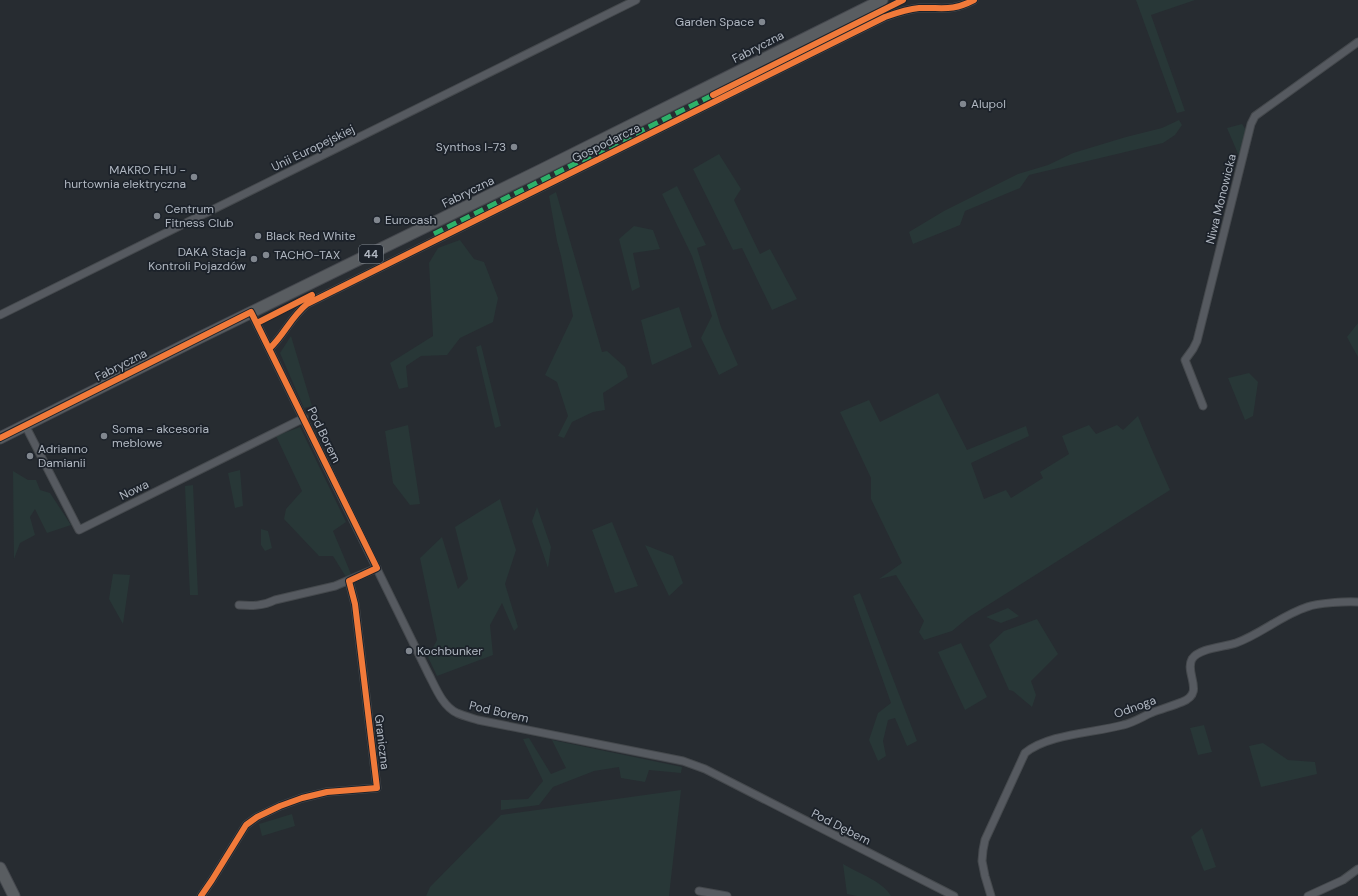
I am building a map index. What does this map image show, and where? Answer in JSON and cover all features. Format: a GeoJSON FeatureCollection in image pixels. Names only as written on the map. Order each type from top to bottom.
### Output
{"type":"FeatureCollection","features":[{"type":"Feature","properties":{"kind":"main road","name":"Fabryczna"},"geometry":{"type":"LineString","coordinates":[[0,438],[251,312],[541,170],[882,0]]}},
{"type":"Feature","properties":{"kind":"main road"},"geometry":{"type":"LineString","coordinates":[[0,868],[14,896]]}},
{"type":"Feature","properties":{"kind":"street","name":"Unii Europejskiej"},"geometry":{"type":"LineString","coordinates":[[0,316],[636,0]]}},
{"type":"Feature","properties":{"kind":"street","name":"Gospodarcza"},"geometry":{"type":"LineString","coordinates":[[270,348],[283,333],[293,317],[307,304],[885,18],[914,8],[944,9],[958,7],[974,0]]}},
{"type":"Feature","properties":{"kind":"street","name":"Niwa Monowicka"},"geometry":{"type":"LineString","coordinates":[[1203,406],[1185,360],[1193,349],[1196,341],[1251,124],[1255,116],[1358,42]]}},
{"type":"Feature","properties":{"kind":"street","name":"Pod Borem"},"geometry":{"type":"LineString","coordinates":[[251,312],[270,348],[428,673],[449,708],[478,720],[683,761],[705,769],[719,777]]}},
{"type":"Feature","properties":{"kind":"street","name":"Nowa"},"geometry":{"type":"LineString","coordinates":[[25,426],[79,530],[304,418]]}},
{"type":"Feature","properties":{"kind":"street"},"geometry":{"type":"LineString","coordinates":[[239,605],[267,605],[275,600],[335,586],[377,568]]}},
{"type":"Feature","properties":{"kind":"street","name":"Graniczna"},"geometry":{"type":"LineString","coordinates":[[201,896],[246,824],[257,817],[302,798],[327,792],[376,788],[355,604],[349,581]]}},
{"type":"Feature","properties":{"kind":"street","name":"Odnoga"},"geometry":{"type":"LineString","coordinates":[[991,896],[982,861],[985,840],[1025,753],[1032,747],[1048,740],[1125,725],[1152,712],[1184,702],[1191,697],[1193,690],[1190,665],[1191,660],[1196,655],[1236,643],[1308,606],[1358,602]]}},
{"type":"Feature","properties":{"kind":"street","name":"Pod Dębem"},"geometry":{"type":"LineString","coordinates":[[719,777],[954,896]]}},
{"type":"Feature","properties":{"kind":"street"},"geometry":{"type":"LineString","coordinates":[[1308,896],[1343,880],[1358,869]]}},
{"type":"Feature","properties":{"kind":"street"},"geometry":{"type":"LineString","coordinates":[[699,891],[727,896]]}},
{"type":"Feature","properties":{"kind":"shaded area"},"geometry":{"type":"Polygon","coordinates":[[[1136,0],[1195,0],[1151,15],[1185,111],[1177,113],[1136,0]]]}},
{"type":"Feature","properties":{"kind":"shaded area"},"geometry":{"type":"Polygon","coordinates":[[[1179,120],[1182,125],[1175,135],[1163,143],[1029,175],[1020,188],[965,211],[960,225],[913,244],[909,232],[944,211],[1018,174],[1048,165],[1073,153],[1162,128],[1179,120]]]}},
{"type":"Feature","properties":{"kind":"shaded area"},"geometry":{"type":"Polygon","coordinates":[[[1242,124],[1246,130],[1239,156],[1227,128],[1242,124]]]}},
{"type":"Feature","properties":{"kind":"shaded area"},"geometry":{"type":"Polygon","coordinates":[[[719,154],[741,189],[734,200],[760,254],[770,249],[797,299],[772,310],[742,248],[733,250],[693,169],[719,154]]]}},
{"type":"Feature","properties":{"kind":"shaded area"},"geometry":{"type":"Polygon","coordinates":[[[677,186],[706,245],[697,248],[721,327],[738,365],[719,375],[701,338],[712,316],[692,256],[662,194],[677,186]]]}},
{"type":"Feature","properties":{"kind":"shaded area"},"geometry":{"type":"Polygon","coordinates":[[[556,192],[602,352],[607,351],[625,367],[628,377],[603,393],[605,410],[593,412],[572,422],[564,438],[558,436],[568,416],[557,382],[545,375],[573,316],[549,196],[556,192]]]}},
{"type":"Feature","properties":{"kind":"shaded area"},"geometry":{"type":"Polygon","coordinates":[[[634,226],[653,230],[660,249],[633,253],[640,287],[632,291],[619,239],[634,226]]]}},
{"type":"Feature","properties":{"kind":"shaded area"},"geometry":{"type":"Polygon","coordinates":[[[460,240],[474,259],[484,262],[498,298],[493,322],[460,338],[447,355],[421,356],[406,366],[408,387],[399,389],[390,363],[433,336],[429,263],[438,248],[460,240]]]}},
{"type":"Feature","properties":{"kind":"shaded area"},"geometry":{"type":"Polygon","coordinates":[[[679,307],[692,347],[652,365],[641,320],[679,307]]]}},
{"type":"Feature","properties":{"kind":"shaded area"},"geometry":{"type":"Polygon","coordinates":[[[1358,323],[1358,357],[1347,337],[1358,323]]]}},
{"type":"Feature","properties":{"kind":"shaded area"},"geometry":{"type":"Polygon","coordinates":[[[291,336],[312,406],[304,408],[280,353],[291,336]]]}},
{"type":"Feature","properties":{"kind":"shaded area"},"geometry":{"type":"Polygon","coordinates":[[[481,345],[501,426],[495,428],[476,347],[481,345]]]}},
{"type":"Feature","properties":{"kind":"shaded area"},"geometry":{"type":"Polygon","coordinates":[[[1249,373],[1258,382],[1253,416],[1245,420],[1228,378],[1249,373]]]}},
{"type":"Feature","properties":{"kind":"shaded area"},"geometry":{"type":"Polygon","coordinates":[[[938,393],[967,450],[1026,426],[1029,436],[971,463],[984,499],[1006,490],[1011,498],[1043,478],[1040,472],[1069,454],[1062,436],[1089,425],[1096,434],[1117,425],[1123,430],[1138,416],[1170,490],[969,617],[952,631],[924,640],[919,632],[924,621],[896,575],[879,579],[902,563],[871,499],[871,478],[840,412],[869,400],[880,422],[938,393]]]}},
{"type":"Feature","properties":{"kind":"shaded area"},"geometry":{"type":"Polygon","coordinates":[[[408,425],[420,504],[410,505],[393,483],[385,431],[408,425]]]}},
{"type":"Feature","properties":{"kind":"shaded area"},"geometry":{"type":"Polygon","coordinates":[[[300,427],[346,522],[333,531],[351,574],[346,577],[333,556],[319,556],[284,519],[286,509],[302,491],[276,436],[300,427]]]}},
{"type":"Feature","properties":{"kind":"shaded area"},"geometry":{"type":"Polygon","coordinates":[[[240,470],[243,506],[235,508],[228,473],[240,470]]]}},
{"type":"Feature","properties":{"kind":"shaded area"},"geometry":{"type":"Polygon","coordinates":[[[13,471],[28,480],[36,480],[40,490],[50,493],[71,525],[47,533],[35,509],[30,517],[35,535],[20,543],[14,559],[13,471]]]}},
{"type":"Feature","properties":{"kind":"shaded area"},"geometry":{"type":"Polygon","coordinates":[[[193,485],[198,595],[190,595],[185,486],[193,485]]]}},
{"type":"Feature","properties":{"kind":"shaded area"},"geometry":{"type":"Polygon","coordinates":[[[500,499],[516,550],[505,584],[518,627],[514,631],[502,603],[490,625],[493,655],[437,676],[428,657],[437,640],[420,558],[442,537],[458,589],[468,579],[455,527],[500,499]]]}},
{"type":"Feature","properties":{"kind":"shaded area"},"geometry":{"type":"Polygon","coordinates":[[[537,507],[551,547],[548,568],[532,521],[537,507]]]}},
{"type":"Feature","properties":{"kind":"shaded area"},"geometry":{"type":"Polygon","coordinates":[[[612,522],[638,586],[615,593],[592,530],[612,522]]]}},
{"type":"Feature","properties":{"kind":"shaded area"},"geometry":{"type":"Polygon","coordinates":[[[261,529],[268,531],[272,548],[265,551],[261,545],[261,529]]]}},
{"type":"Feature","properties":{"kind":"shaded area"},"geometry":{"type":"Polygon","coordinates":[[[645,545],[673,556],[683,583],[669,596],[645,545]]]}},
{"type":"Feature","properties":{"kind":"shaded area"},"geometry":{"type":"Polygon","coordinates":[[[113,574],[130,575],[123,624],[109,599],[113,574]]]}},
{"type":"Feature","properties":{"kind":"shaded area"},"geometry":{"type":"Polygon","coordinates":[[[860,593],[917,741],[907,746],[895,718],[888,720],[883,741],[886,756],[878,761],[869,740],[878,713],[891,703],[853,596],[860,593]]]}},
{"type":"Feature","properties":{"kind":"shaded area"},"geometry":{"type":"Polygon","coordinates":[[[1008,608],[1019,616],[1001,623],[986,617],[1008,608]]]}},
{"type":"Feature","properties":{"kind":"shaded area"},"geometry":{"type":"Polygon","coordinates":[[[1037,619],[1058,654],[1031,681],[1036,695],[1032,707],[1013,691],[1009,690],[989,645],[1004,631],[1037,619]]]}},
{"type":"Feature","properties":{"kind":"shaded area"},"geometry":{"type":"Polygon","coordinates":[[[961,643],[987,697],[965,710],[938,652],[961,643]]]}},
{"type":"Feature","properties":{"kind":"shaded area"},"geometry":{"type":"Polygon","coordinates":[[[1204,725],[1212,752],[1198,755],[1190,728],[1204,725]]]}},
{"type":"Feature","properties":{"kind":"shaded area"},"geometry":{"type":"Polygon","coordinates":[[[529,738],[551,774],[566,768],[552,740],[682,767],[681,773],[649,770],[645,782],[621,778],[619,767],[594,771],[553,787],[539,805],[501,810],[501,800],[528,799],[543,781],[523,739],[529,738]]]}},
{"type":"Feature","properties":{"kind":"shaded area"},"geometry":{"type":"Polygon","coordinates":[[[1263,743],[1288,760],[1315,762],[1317,774],[1261,787],[1249,746],[1263,743]]]}},
{"type":"Feature","properties":{"kind":"shaded area"},"geometry":{"type":"Polygon","coordinates":[[[681,790],[669,896],[426,896],[430,887],[501,815],[681,790]]]}},
{"type":"Feature","properties":{"kind":"shaded area"},"geometry":{"type":"Polygon","coordinates":[[[292,814],[295,826],[262,836],[259,824],[292,814]]]}},
{"type":"Feature","properties":{"kind":"shaded area"},"geometry":{"type":"Polygon","coordinates":[[[1202,828],[1216,867],[1204,871],[1191,837],[1202,828]]]}},
{"type":"Feature","properties":{"kind":"shaded area"},"geometry":{"type":"Polygon","coordinates":[[[843,864],[882,886],[891,896],[857,896],[847,894],[843,864]]]}},
{"type":"Feature","properties":{"kind":"marked path"},"geometry":{"type":"LineString","coordinates":[[434,234],[715,94]]}},
{"type":"Feature","properties":{"kind":"cycle path"},"geometry":{"type":"LineString","coordinates":[[713,95],[903,0]]}},
{"type":"Feature","properties":{"kind":"cycle path"},"geometry":{"type":"LineString","coordinates":[[270,348],[301,309],[307,304],[885,17],[902,11],[915,9],[953,8],[974,0]]}},
{"type":"Feature","properties":{"kind":"cycle path"},"geometry":{"type":"LineString","coordinates":[[257,323],[312,295]]}},
{"type":"Feature","properties":{"kind":"cycle path"},"geometry":{"type":"LineString","coordinates":[[0,438],[251,312],[377,568],[349,581],[355,604],[377,788],[327,792],[302,798],[257,817],[246,825],[201,896]]}},
{"type":"Feature","properties":{"kind":"place","name":"Garden Space"},"geometry":{"type":"Point","coordinates":[762,22]}},
{"type":"Feature","properties":{"kind":"place","name":"Alupol"},"geometry":{"type":"Point","coordinates":[963,104]}},
{"type":"Feature","properties":{"kind":"place","name":"Synthos I-73"},"geometry":{"type":"Point","coordinates":[514,147]}},
{"type":"Feature","properties":{"kind":"place","name":"MAKRO FHU - hurtownia elektryczna"},"geometry":{"type":"Point","coordinates":[194,177]}},
{"type":"Feature","properties":{"kind":"place","name":"Centrum Fitness Club"},"geometry":{"type":"Point","coordinates":[157,216]}},
{"type":"Feature","properties":{"kind":"place","name":"Eurocash"},"geometry":{"type":"Point","coordinates":[377,220]}},
{"type":"Feature","properties":{"kind":"place","name":"Black Red White"},"geometry":{"type":"Point","coordinates":[258,236]}},
{"type":"Feature","properties":{"kind":"place","name":"TACHO-TAX"},"geometry":{"type":"Point","coordinates":[266,255]}},
{"type":"Feature","properties":{"kind":"place","name":"DAKA Stacja Kontroli Pojazdów"},"geometry":{"type":"Point","coordinates":[254,259]}},
{"type":"Feature","properties":{"kind":"place","name":"Soma - akcesoria meblowe"},"geometry":{"type":"Point","coordinates":[104,436]}},
{"type":"Feature","properties":{"kind":"place","name":"Adrianno Damianii"},"geometry":{"type":"Point","coordinates":[30,456]}},
{"type":"Feature","properties":{"kind":"place","name":"Kochbunker"},"geometry":{"type":"Point","coordinates":[409,651]}}]}
